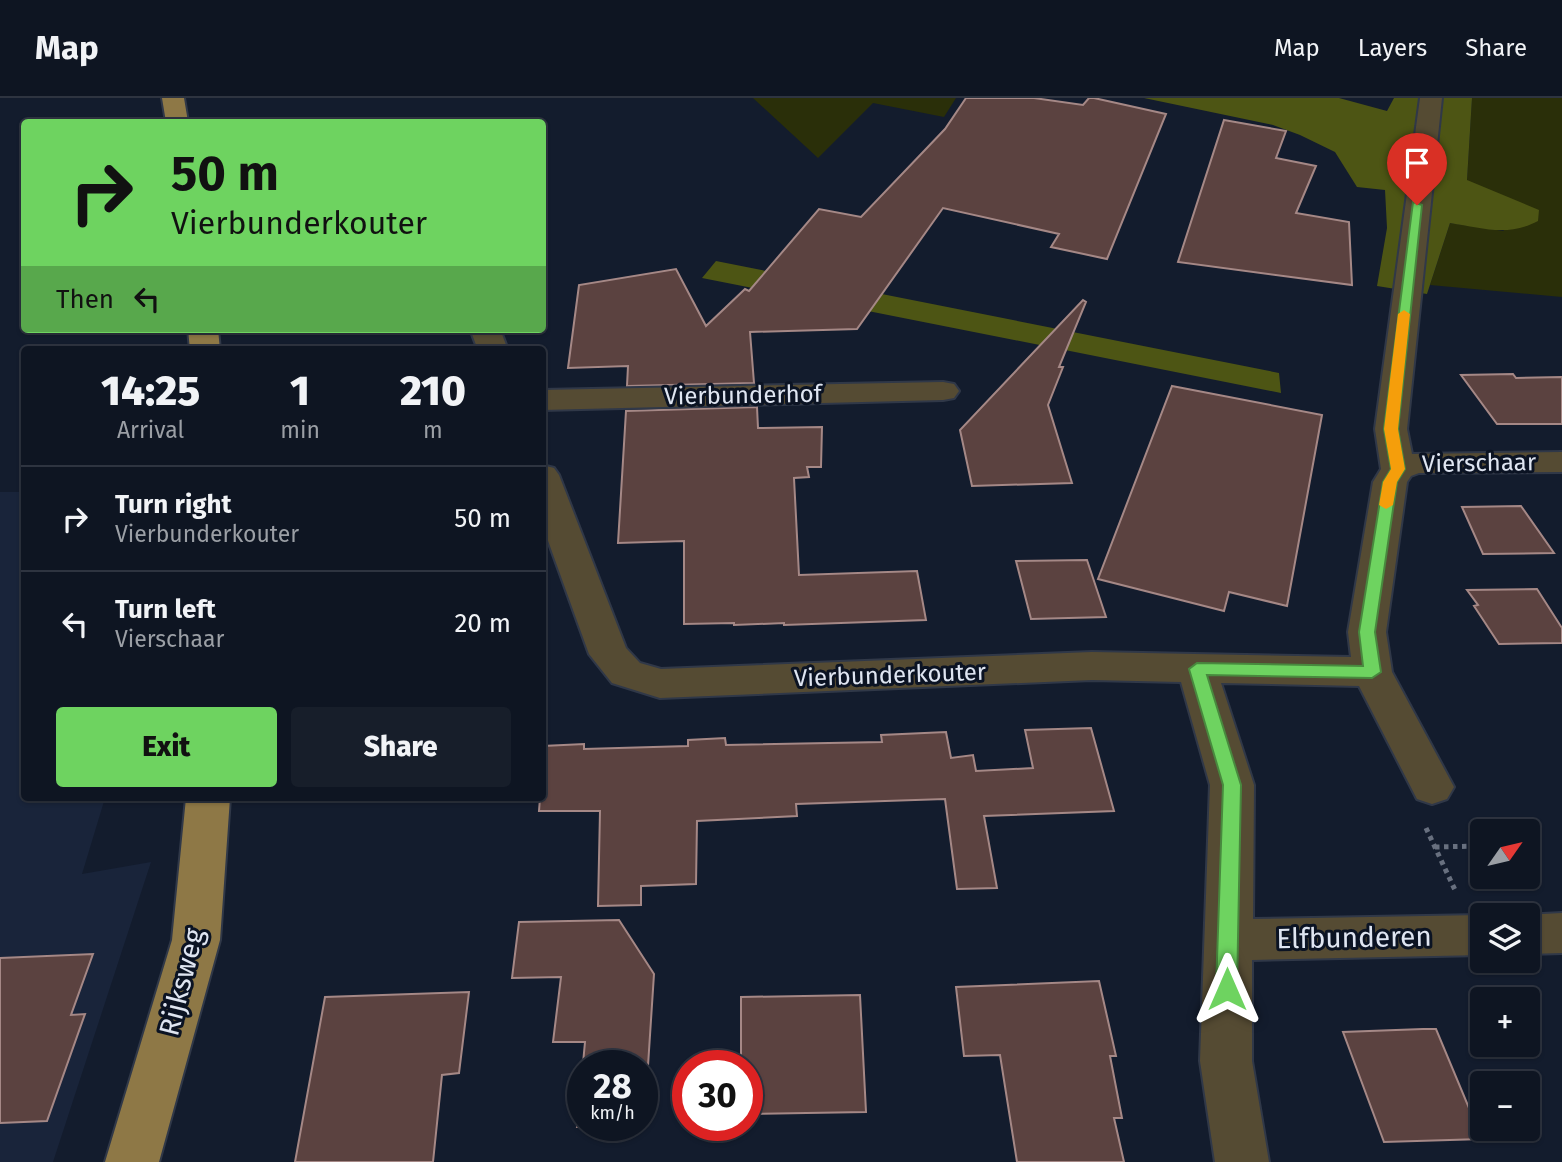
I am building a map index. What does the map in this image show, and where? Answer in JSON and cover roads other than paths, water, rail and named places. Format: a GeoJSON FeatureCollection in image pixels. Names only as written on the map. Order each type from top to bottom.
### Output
{"type":"FeatureCollection","features":[{"type":"Feature","properties":{"kind":"main road"},"geometry":{"type":"LineString","coordinates":[[173,98],[176,119]]}},
{"type":"Feature","properties":{"kind":"main road","name":"Rijksweg"},"geometry":{"type":"LineString","coordinates":[[132,1162],[196,940],[208,801]]}},
{"type":"Feature","properties":{"kind":"street"},"geometry":{"type":"LineString","coordinates":[[1398,469],[1391,429],[1431,98]]}},
{"type":"Feature","properties":{"kind":"street","name":"Vierbunderhof"},"geometry":{"type":"LineString","coordinates":[[546,400],[946,394]]}},
{"type":"Feature","properties":{"kind":"street","name":"Vierschaar"},"geometry":{"type":"LineString","coordinates":[[1432,787],[1372,672],[1367,632],[1390,482],[1398,469],[1416,463],[1562,461]]}},
{"type":"Feature","properties":{"kind":"street","name":"Vierbunderkouter"},"geometry":{"type":"LineString","coordinates":[[546,486],[609,654],[626,673],[660,684],[1092,666],[1372,672]]}},
{"type":"Feature","properties":{"kind":"street"},"geometry":{"type":"LineString","coordinates":[[1197,669],[1232,785],[1226,1061],[1242,1162]]}},
{"type":"Feature","properties":{"kind":"street"},"geometry":{"type":"LineString","coordinates":[[1540,934],[1562,933]]}},
{"type":"Feature","properties":{"kind":"street","name":"Elfbunderen"},"geometry":{"type":"LineString","coordinates":[[1227,940],[1470,935]]}}]}
